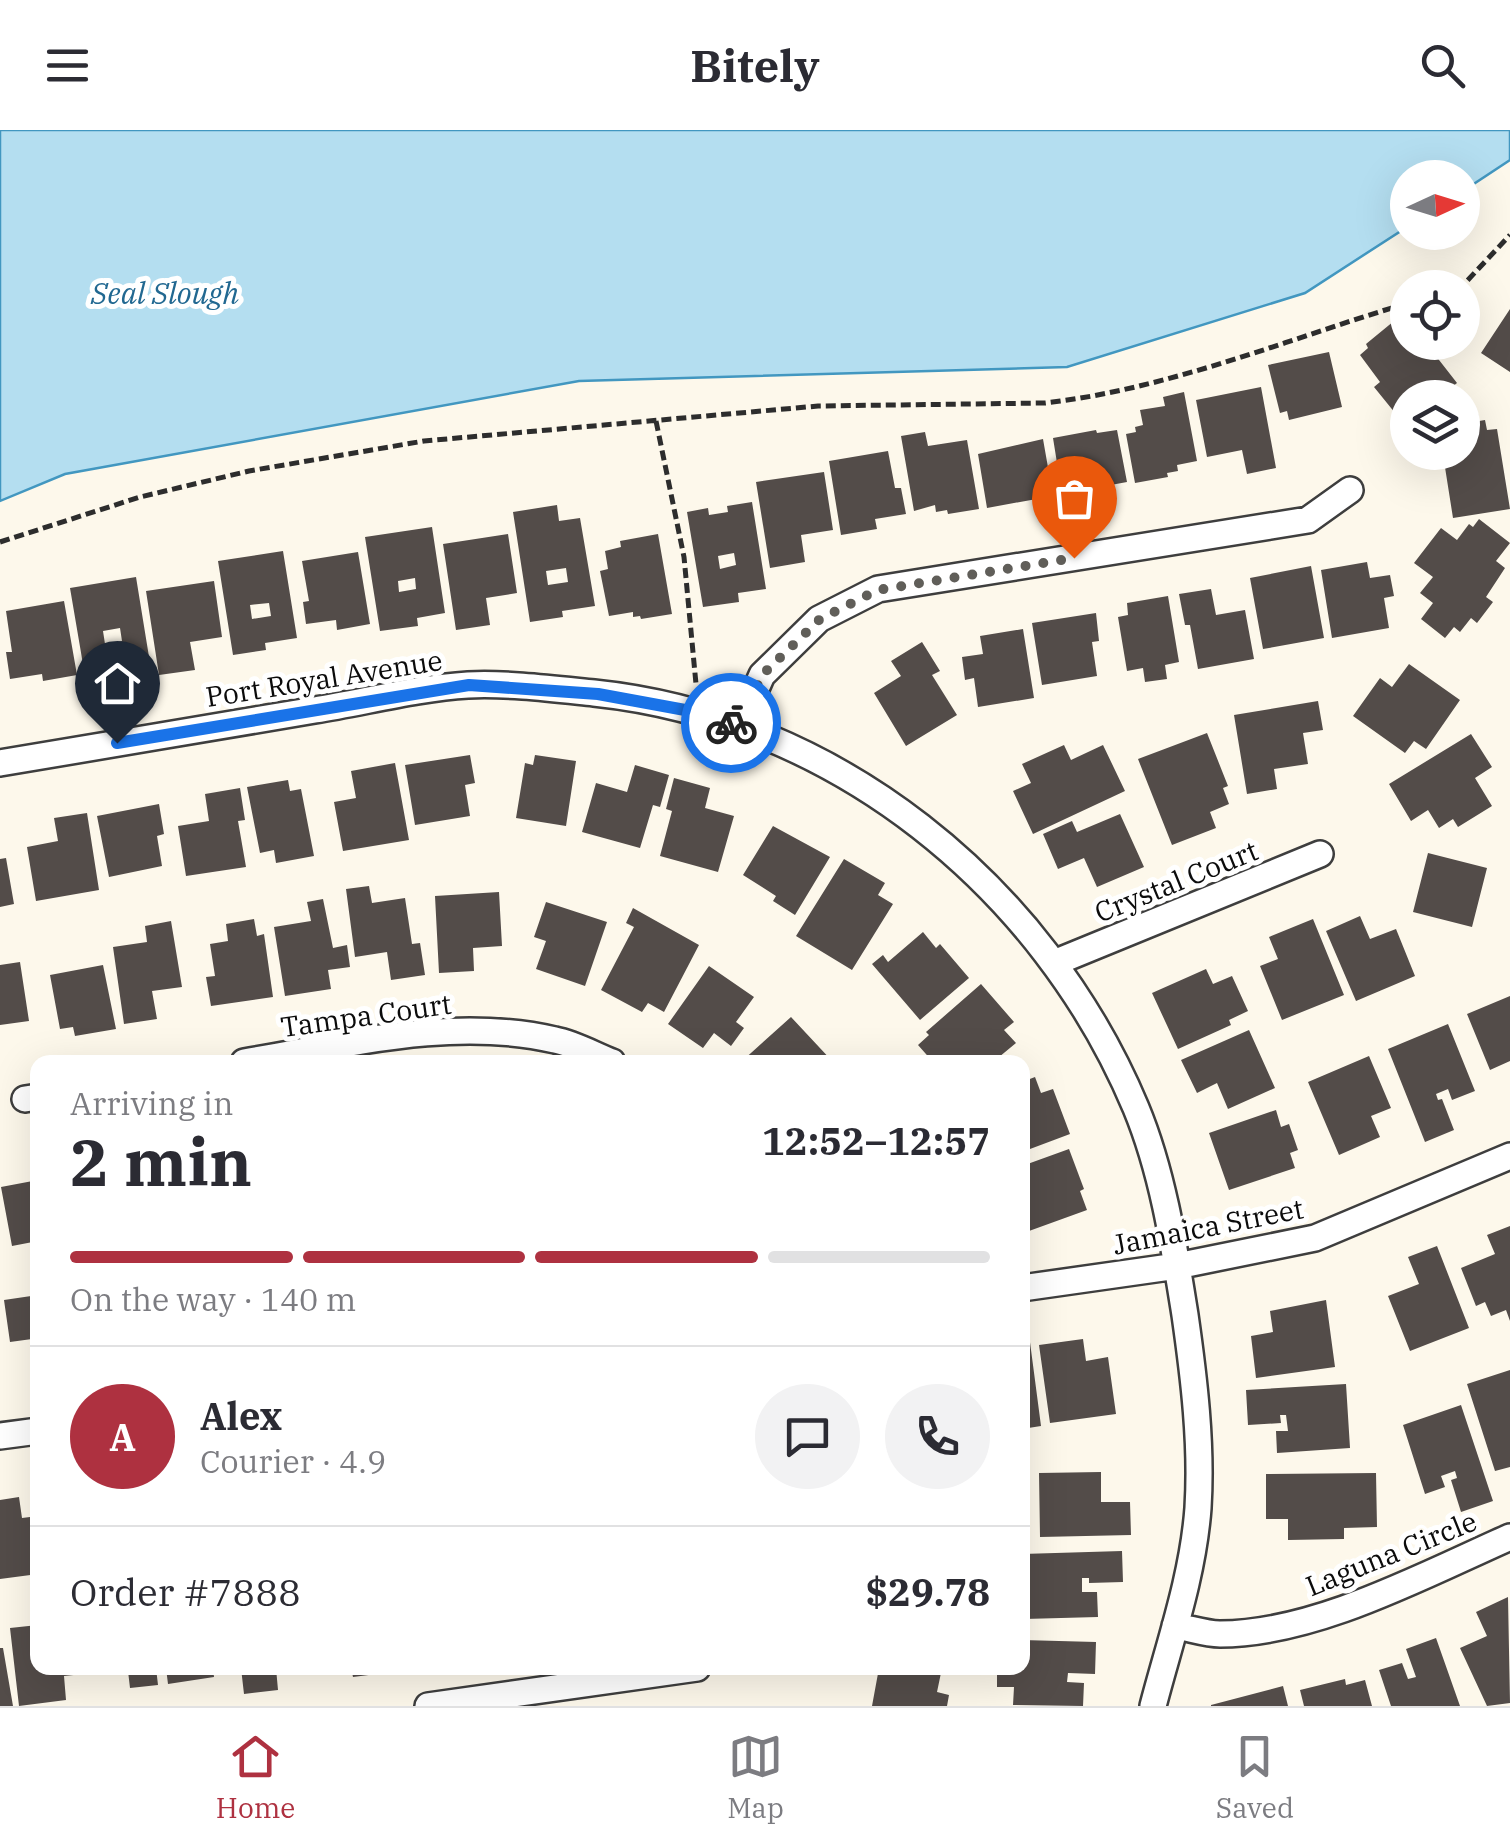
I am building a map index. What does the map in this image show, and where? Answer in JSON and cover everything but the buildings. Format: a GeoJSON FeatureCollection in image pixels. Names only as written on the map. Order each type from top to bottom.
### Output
{"type":"FeatureCollection","features":[{"type":"Feature","properties":{"kind":"street"},"geometry":{"type":"LineString","coordinates":[[740,726],[762,675],[820,619],[878,590],[1308,520],[1350,490]]}},
{"type":"Feature","properties":{"kind":"street","name":"Port Royal Avenue"},"geometry":{"type":"LineString","coordinates":[[0,762],[469,685],[598,694],[696,712],[740,726],[837,769],[928,830],[996,892],[1054,963],[1136,1109],[1164,1201],[1192,1362],[1200,1477],[1193,1553],[1153,1706]]}},
{"type":"Feature","properties":{"kind":"street","name":"Crystal Court"},"geometry":{"type":"LineString","coordinates":[[1054,963],[1320,854]]}},
{"type":"Feature","properties":{"kind":"street","name":"Tampa Court"},"geometry":{"type":"LineString","coordinates":[[286,1055],[436,1030],[470,1030],[560,1040],[595,1055]]}},
{"type":"Feature","properties":{"kind":"street","name":"Jamaica Street"},"geometry":{"type":"LineString","coordinates":[[1030,1287],[1178,1266],[1315,1238],[1510,1156]]}},
{"type":"Feature","properties":{"kind":"street"},"geometry":{"type":"LineString","coordinates":[[0,1436],[30,1432]]}},
{"type":"Feature","properties":{"kind":"street","name":"Laguna Circle"},"geometry":{"type":"LineString","coordinates":[[1175,1626],[1219,1634],[1289,1625],[1359,1603],[1510,1538]]}},
{"type":"Feature","properties":{"kind":"street"},"geometry":{"type":"LineString","coordinates":[[428,1706],[647,1675]]}},
{"type":"Feature","properties":{"kind":"path"},"geometry":{"type":"LineString","coordinates":[[1477,270],[1510,235]]}},
{"type":"Feature","properties":{"kind":"path"},"geometry":{"type":"LineString","coordinates":[[0,542],[140,498],[249,470],[358,450],[818,406],[1045,403],[1076,399],[1204,368],[1390,308]]}},
{"type":"Feature","properties":{"kind":"path"},"geometry":{"type":"LineString","coordinates":[[656,421],[684,557],[696,666],[696,712]]}},
{"type":"Feature","properties":{"kind":"water","name":"Seal Slough"},"geometry":{"type":"Polygon","coordinates":[[[0,130],[1510,130],[1510,160],[1480,180],[1480,160],[1390,160],[1390,238],[1305,293],[1067,367],[579,381],[65,474],[0,501],[0,130]]]}},
{"type":"Feature","properties":{"kind":"way so far"},"geometry":{"type":"LineString","coordinates":[[731,723],[740,726],[762,675],[820,619],[878,590],[1074,558]]}},
{"type":"Feature","properties":{"kind":"route"},"geometry":{"type":"LineString","coordinates":[[117,743],[469,685],[598,694],[696,712],[731,723]]}}]}
